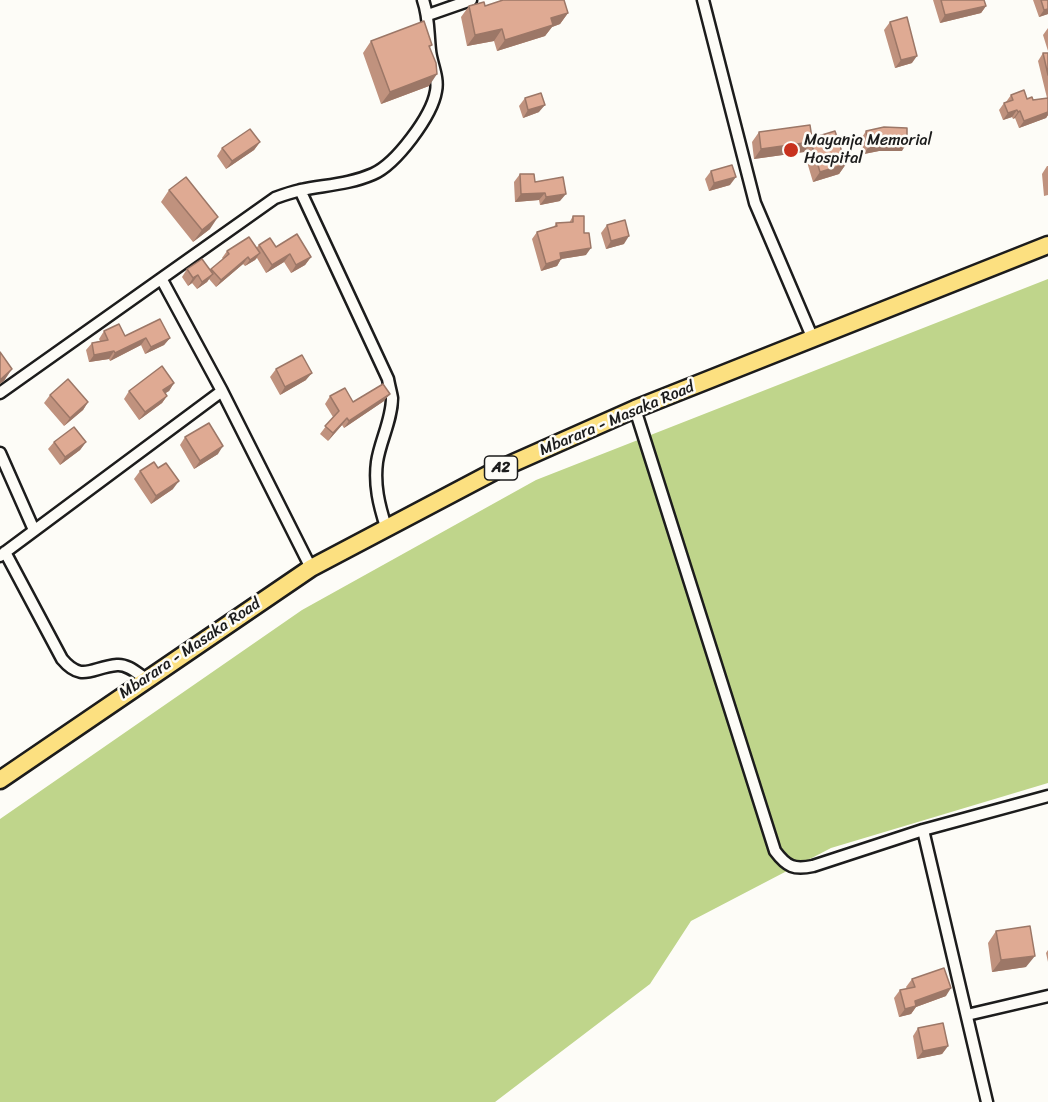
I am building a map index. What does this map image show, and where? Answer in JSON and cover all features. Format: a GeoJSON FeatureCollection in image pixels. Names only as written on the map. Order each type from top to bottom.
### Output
{"type":"FeatureCollection","features":[{"type":"Feature","properties":{"kind":"main road","name":"Mbarara - Masaka Road"},"geometry":{"type":"LineString","coordinates":[[0,780],[311,568],[493,472],[635,409],[1048,245]]}},
{"type":"Feature","properties":{"kind":"street"},"geometry":{"type":"LineString","coordinates":[[0,393],[162,280],[274,198],[300,190],[350,183],[376,173],[395,158],[414,135],[430,108],[436,90],[436,75],[430,52],[428,15],[423,0]]}},
{"type":"Feature","properties":{"kind":"street"},"geometry":{"type":"LineString","coordinates":[[428,15],[471,0]]}},
{"type":"Feature","properties":{"kind":"street"},"geometry":{"type":"LineString","coordinates":[[703,0],[755,203],[813,339]]}},
{"type":"Feature","properties":{"kind":"street"},"geometry":{"type":"LineString","coordinates":[[300,190],[388,379],[392,398],[377,462],[376,479],[377,498],[386,527]]}},
{"type":"Feature","properties":{"kind":"street"},"geometry":{"type":"LineString","coordinates":[[162,280],[222,391],[311,568]]}},
{"type":"Feature","properties":{"kind":"street"},"geometry":{"type":"LineString","coordinates":[[146,679],[124,666],[117,665],[80,673],[70,669],[62,659],[3,554],[222,391]]}},
{"type":"Feature","properties":{"kind":"street"},"geometry":{"type":"LineString","coordinates":[[635,409],[775,851],[782,860],[799,869],[813,866],[922,830],[1048,796]]}},
{"type":"Feature","properties":{"kind":"street"},"geometry":{"type":"LineString","coordinates":[[0,453],[34,530]]}},
{"type":"Feature","properties":{"kind":"street"},"geometry":{"type":"LineString","coordinates":[[922,830],[987,1102]]}},
{"type":"Feature","properties":{"kind":"street"},"geometry":{"type":"LineString","coordinates":[[967,1015],[1048,996]]}},
{"type":"Feature","properties":{"kind":"green space"},"geometry":{"type":"Polygon","coordinates":[[[1048,279],[1048,783],[831,848],[691,921],[650,984],[495,1102],[0,1102],[0,819],[302,610],[536,480],[1048,279]]]}},
{"type":"Feature","properties":{"kind":"building"},"geometry":{"type":"Polygon","coordinates":[[[503,0],[564,0],[568,13],[551,18],[553,25],[505,40],[502,29],[475,35],[469,6],[484,2],[485,6],[503,0]]]}},
{"type":"Feature","properties":{"kind":"building"},"geometry":{"type":"Polygon","coordinates":[[[941,0],[984,0],[986,6],[945,15],[941,0]]]}},
{"type":"Feature","properties":{"kind":"building"},"geometry":{"type":"Polygon","coordinates":[[[1041,0],[1048,0],[1048,9],[1044,10],[1041,0]]]}},
{"type":"Feature","properties":{"kind":"building"},"geometry":{"type":"Polygon","coordinates":[[[907,17],[917,56],[901,60],[890,22],[907,17]]]}},
{"type":"Feature","properties":{"kind":"building"},"geometry":{"type":"Polygon","coordinates":[[[424,21],[432,45],[429,46],[436,63],[437,74],[390,92],[371,41],[424,21]]]}},
{"type":"Feature","properties":{"kind":"building"},"geometry":{"type":"Polygon","coordinates":[[[1043,53],[1048,53],[1048,75],[1043,53]]]}},
{"type":"Feature","properties":{"kind":"building"},"geometry":{"type":"Polygon","coordinates":[[[1024,90],[1027,99],[1048,98],[1048,112],[1024,121],[1020,111],[1008,113],[1004,103],[1013,100],[1011,95],[1024,90]]]}},
{"type":"Feature","properties":{"kind":"building"},"geometry":{"type":"Polygon","coordinates":[[[541,93],[545,105],[528,110],[525,98],[541,93]]]}},
{"type":"Feature","properties":{"kind":"building"},"geometry":{"type":"Polygon","coordinates":[[[810,125],[812,138],[835,131],[846,164],[820,172],[811,142],[761,149],[759,132],[810,125]]]}},
{"type":"Feature","properties":{"kind":"building"},"geometry":{"type":"Polygon","coordinates":[[[884,127],[907,128],[907,143],[884,143],[869,146],[866,131],[884,127]]]}},
{"type":"Feature","properties":{"kind":"building"},"geometry":{"type":"Polygon","coordinates":[[[250,129],[260,142],[232,161],[222,148],[250,129]]]}},
{"type":"Feature","properties":{"kind":"building"},"geometry":{"type":"Polygon","coordinates":[[[732,165],[736,177],[714,183],[711,171],[732,165]]]}},
{"type":"Feature","properties":{"kind":"building"},"geometry":{"type":"Polygon","coordinates":[[[520,174],[534,174],[535,182],[563,177],[566,194],[546,197],[545,193],[521,194],[520,174]]]}},
{"type":"Feature","properties":{"kind":"building"},"geometry":{"type":"Polygon","coordinates":[[[186,177],[218,217],[202,230],[169,190],[186,177]]]}},
{"type":"Feature","properties":{"kind":"building"},"geometry":{"type":"Polygon","coordinates":[[[573,216],[584,216],[584,233],[589,233],[591,248],[560,253],[561,259],[546,264],[537,232],[557,226],[556,223],[573,222],[573,216]]]}},
{"type":"Feature","properties":{"kind":"building"},"geometry":{"type":"Polygon","coordinates":[[[625,220],[629,236],[611,241],[607,225],[625,220]]]}},
{"type":"Feature","properties":{"kind":"building"},"geometry":{"type":"Polygon","coordinates":[[[297,234],[311,257],[296,265],[290,254],[272,265],[259,245],[270,238],[276,247],[297,234]]]}},
{"type":"Feature","properties":{"kind":"building"},"geometry":{"type":"Polygon","coordinates":[[[249,237],[260,253],[250,260],[248,257],[221,280],[211,269],[229,254],[227,251],[249,237]]]}},
{"type":"Feature","properties":{"kind":"building"},"geometry":{"type":"Polygon","coordinates":[[[202,259],[213,274],[202,282],[198,275],[193,278],[187,269],[202,259]]]}},
{"type":"Feature","properties":{"kind":"building"},"geometry":{"type":"Polygon","coordinates":[[[160,319],[170,338],[151,347],[146,338],[115,353],[114,351],[94,355],[92,343],[108,340],[104,331],[119,324],[125,336],[160,319]]]}},
{"type":"Feature","properties":{"kind":"building"},"geometry":{"type":"Polygon","coordinates":[[[0,352],[12,369],[0,380],[0,352]]]}},
{"type":"Feature","properties":{"kind":"building"},"geometry":{"type":"Polygon","coordinates":[[[302,355],[312,373],[285,387],[276,369],[302,355]]]}},
{"type":"Feature","properties":{"kind":"building"},"geometry":{"type":"Polygon","coordinates":[[[162,366],[174,383],[163,390],[167,396],[145,412],[129,391],[162,366]]]}},
{"type":"Feature","properties":{"kind":"building"},"geometry":{"type":"Polygon","coordinates":[[[68,379],[88,402],[70,418],[50,395],[68,379]]]}},
{"type":"Feature","properties":{"kind":"building"},"geometry":{"type":"Polygon","coordinates":[[[383,384],[390,394],[349,421],[347,418],[333,433],[325,426],[339,411],[330,396],[345,388],[353,402],[383,384]]]}},
{"type":"Feature","properties":{"kind":"building"},"geometry":{"type":"Polygon","coordinates":[[[209,423],[223,446],[200,461],[185,437],[209,423]]]}},
{"type":"Feature","properties":{"kind":"building"},"geometry":{"type":"Polygon","coordinates":[[[74,427],[86,442],[65,457],[54,442],[74,427]]]}},
{"type":"Feature","properties":{"kind":"building"},"geometry":{"type":"Polygon","coordinates":[[[154,462],[158,468],[166,463],[179,481],[156,496],[140,471],[154,462]]]}},
{"type":"Feature","properties":{"kind":"building"},"geometry":{"type":"Polygon","coordinates":[[[1030,926],[1035,956],[1001,960],[996,931],[1030,926]]]}},
{"type":"Feature","properties":{"kind":"building"},"geometry":{"type":"Polygon","coordinates":[[[944,968],[951,988],[915,1001],[916,1006],[905,1009],[900,990],[915,987],[912,979],[944,968]]]}},
{"type":"Feature","properties":{"kind":"building"},"geometry":{"type":"Polygon","coordinates":[[[943,1023],[948,1046],[923,1051],[918,1028],[943,1023]]]}},
{"type":"Feature","properties":{"kind":"place","name":"Mayanja Memorial Hospital"},"geometry":{"type":"Point","coordinates":[791,150]}}]}
